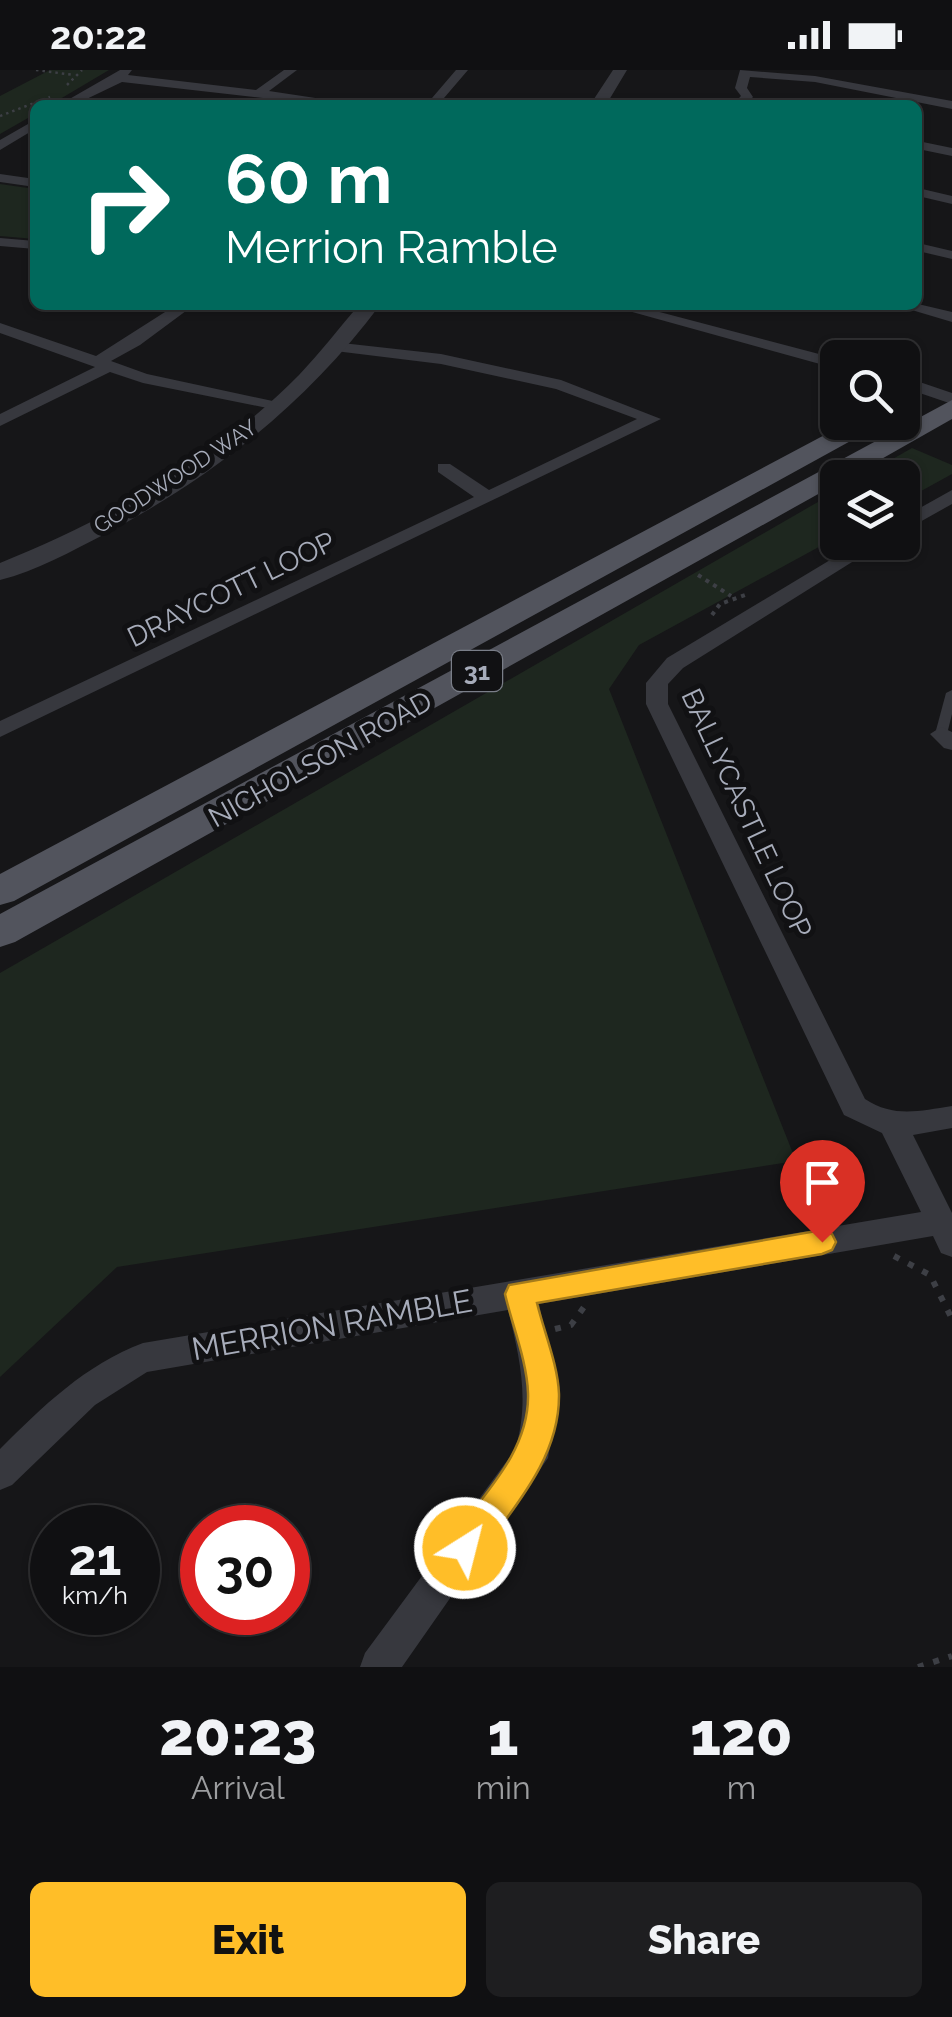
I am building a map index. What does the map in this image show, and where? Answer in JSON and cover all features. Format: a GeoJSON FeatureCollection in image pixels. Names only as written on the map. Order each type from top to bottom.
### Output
{"type":"FeatureCollection","features":[{"type":"Feature","properties":{"kind":"main road","name":"NICHOLSON ROAD"},"geometry":{"type":"LineString","coordinates":[[0,932],[137,860],[929,396]]}},
{"type":"Feature","properties":{"kind":"main road","name":"NICHOLSON ROAD"},"geometry":{"type":"LineString","coordinates":[[0,892],[837,440]]}},
{"type":"Feature","properties":{"kind":"street"},"geometry":{"type":"LineString","coordinates":[[258,94],[290,70],[304,70]]}},
{"type":"Feature","properties":{"kind":"street"},"geometry":{"type":"LineString","coordinates":[[436,100],[462,70]]}},
{"type":"Feature","properties":{"kind":"street"},"geometry":{"type":"LineString","coordinates":[[601,100],[620,70]]}},
{"type":"Feature","properties":{"kind":"street"},"geometry":{"type":"LineString","coordinates":[[742,100],[747,97],[741,88],[746,72],[853,86],[952,106]]}},
{"type":"Feature","properties":{"kind":"street"},"geometry":{"type":"LineString","coordinates":[[74,100],[123,74],[311,100]]}},
{"type":"Feature","properties":{"kind":"street"},"geometry":{"type":"LineString","coordinates":[[853,86],[865,75]]}},
{"type":"Feature","properties":{"kind":"street"},"geometry":{"type":"LineString","coordinates":[[774,90],[786,83],[787,76]]}},
{"type":"Feature","properties":{"kind":"street"},"geometry":{"type":"LineString","coordinates":[[0,146],[30,127]]}},
{"type":"Feature","properties":{"kind":"street"},"geometry":{"type":"LineString","coordinates":[[922,146],[952,152]]}},
{"type":"Feature","properties":{"kind":"street"},"geometry":{"type":"LineString","coordinates":[[0,178],[30,182]]}},
{"type":"Feature","properties":{"kind":"street"},"geometry":{"type":"LineString","coordinates":[[922,193],[952,200]]}},
{"type":"Feature","properties":{"kind":"street"},"geometry":{"type":"LineString","coordinates":[[0,242],[30,245]]}},
{"type":"Feature","properties":{"kind":"street"},"geometry":{"type":"LineString","coordinates":[[922,248],[952,255]]}},
{"type":"Feature","properties":{"kind":"street"},"geometry":{"type":"LineString","coordinates":[[0,421],[103,364],[179,310]]}},
{"type":"Feature","properties":{"kind":"street","name":"GOODWOOD WAY"},"geometry":{"type":"LineString","coordinates":[[0,572],[90,533],[182,476],[276,408],[366,310]]}},
{"type":"Feature","properties":{"kind":"street"},"geometry":{"type":"LineString","coordinates":[[634,310],[820,359]]}},
{"type":"Feature","properties":{"kind":"street"},"geometry":{"type":"LineString","coordinates":[[922,310],[952,317]]}},
{"type":"Feature","properties":{"kind":"street"},"geometry":{"type":"LineString","coordinates":[[0,328],[188,390],[276,408]]}},
{"type":"Feature","properties":{"kind":"street","name":"DRAYCOTT LOOP"},"geometry":{"type":"LineString","coordinates":[[0,730],[652,419],[561,384],[442,359],[333,347]]}},
{"type":"Feature","properties":{"kind":"street"},"geometry":{"type":"LineString","coordinates":[[444,468],[487,497]]}},
{"type":"Feature","properties":{"kind":"street"},"geometry":{"type":"LineString","coordinates":[[920,515],[952,496]]}},
{"type":"Feature","properties":{"kind":"street","name":"BALLYCASTLE LOOP"},"geometry":{"type":"LineString","coordinates":[[845,560],[675,663],[657,684],[656,704],[854,1107],[872,1120],[894,1127]]}},
{"type":"Feature","properties":{"kind":"street"},"geometry":{"type":"LineString","coordinates":[[946,1233],[894,1127],[952,1118]]}},
{"type":"Feature","properties":{"kind":"street","name":"MERRION RAMBLE"},"geometry":{"type":"LineString","coordinates":[[0,1473],[78,1395],[107,1373],[143,1358],[520,1294],[946,1233]]}},
{"type":"Feature","properties":{"kind":"street"},"geometry":{"type":"LineString","coordinates":[[378,1667],[530,1458],[541,1426],[544,1391],[520,1294]]}},
{"type":"Feature","properties":{"kind":"lane"},"geometry":{"type":"LineString","coordinates":[[947,738],[952,694]]}},
{"type":"Feature","properties":{"kind":"path"},"geometry":{"type":"LineString","coordinates":[[36,70],[74,75]]}},
{"type":"Feature","properties":{"kind":"path"},"geometry":{"type":"LineString","coordinates":[[41,100],[61,92],[82,70]]}},
{"type":"Feature","properties":{"kind":"path"},"geometry":{"type":"LineString","coordinates":[[0,116],[30,104]]}},
{"type":"Feature","properties":{"kind":"path"},"geometry":{"type":"LineString","coordinates":[[687,568],[734,597]]}},
{"type":"Feature","properties":{"kind":"path"},"geometry":{"type":"LineString","coordinates":[[711,618],[720,604],[756,592]]}},
{"type":"Feature","properties":{"kind":"path"},"geometry":{"type":"LineString","coordinates":[[878,1254],[890,1253],[930,1275],[952,1319]]}},
{"type":"Feature","properties":{"kind":"path"},"geometry":{"type":"LineString","coordinates":[[918,1667],[952,1656]]}},
{"type":"Feature","properties":{"kind":"shaded area"},"geometry":{"type":"Polygon","coordinates":[[[50,70],[109,70],[58,100],[30,100],[30,117],[0,134],[0,96],[50,70]]]}},
{"type":"Feature","properties":{"kind":"shaded area"},"geometry":{"type":"Polygon","coordinates":[[[0,184],[30,188],[30,239],[0,236],[0,184]]]}},
{"type":"Feature","properties":{"kind":"shaded area"},"geometry":{"type":"Polygon","coordinates":[[[912,448],[952,465],[952,474],[920,492],[920,460],[891,460],[912,448]]]}},
{"type":"Feature","properties":{"kind":"shaded area"},"geometry":{"type":"Polygon","coordinates":[[[820,501],[820,546],[639,645],[609,689],[796,1161],[117,1267],[0,1377],[0,973],[820,501]]]}},
{"type":"Feature","properties":{"kind":"route"},"geometry":{"type":"LineString","coordinates":[[465,1548],[530,1458],[541,1426],[544,1391],[520,1294],[822,1242]]}}]}
